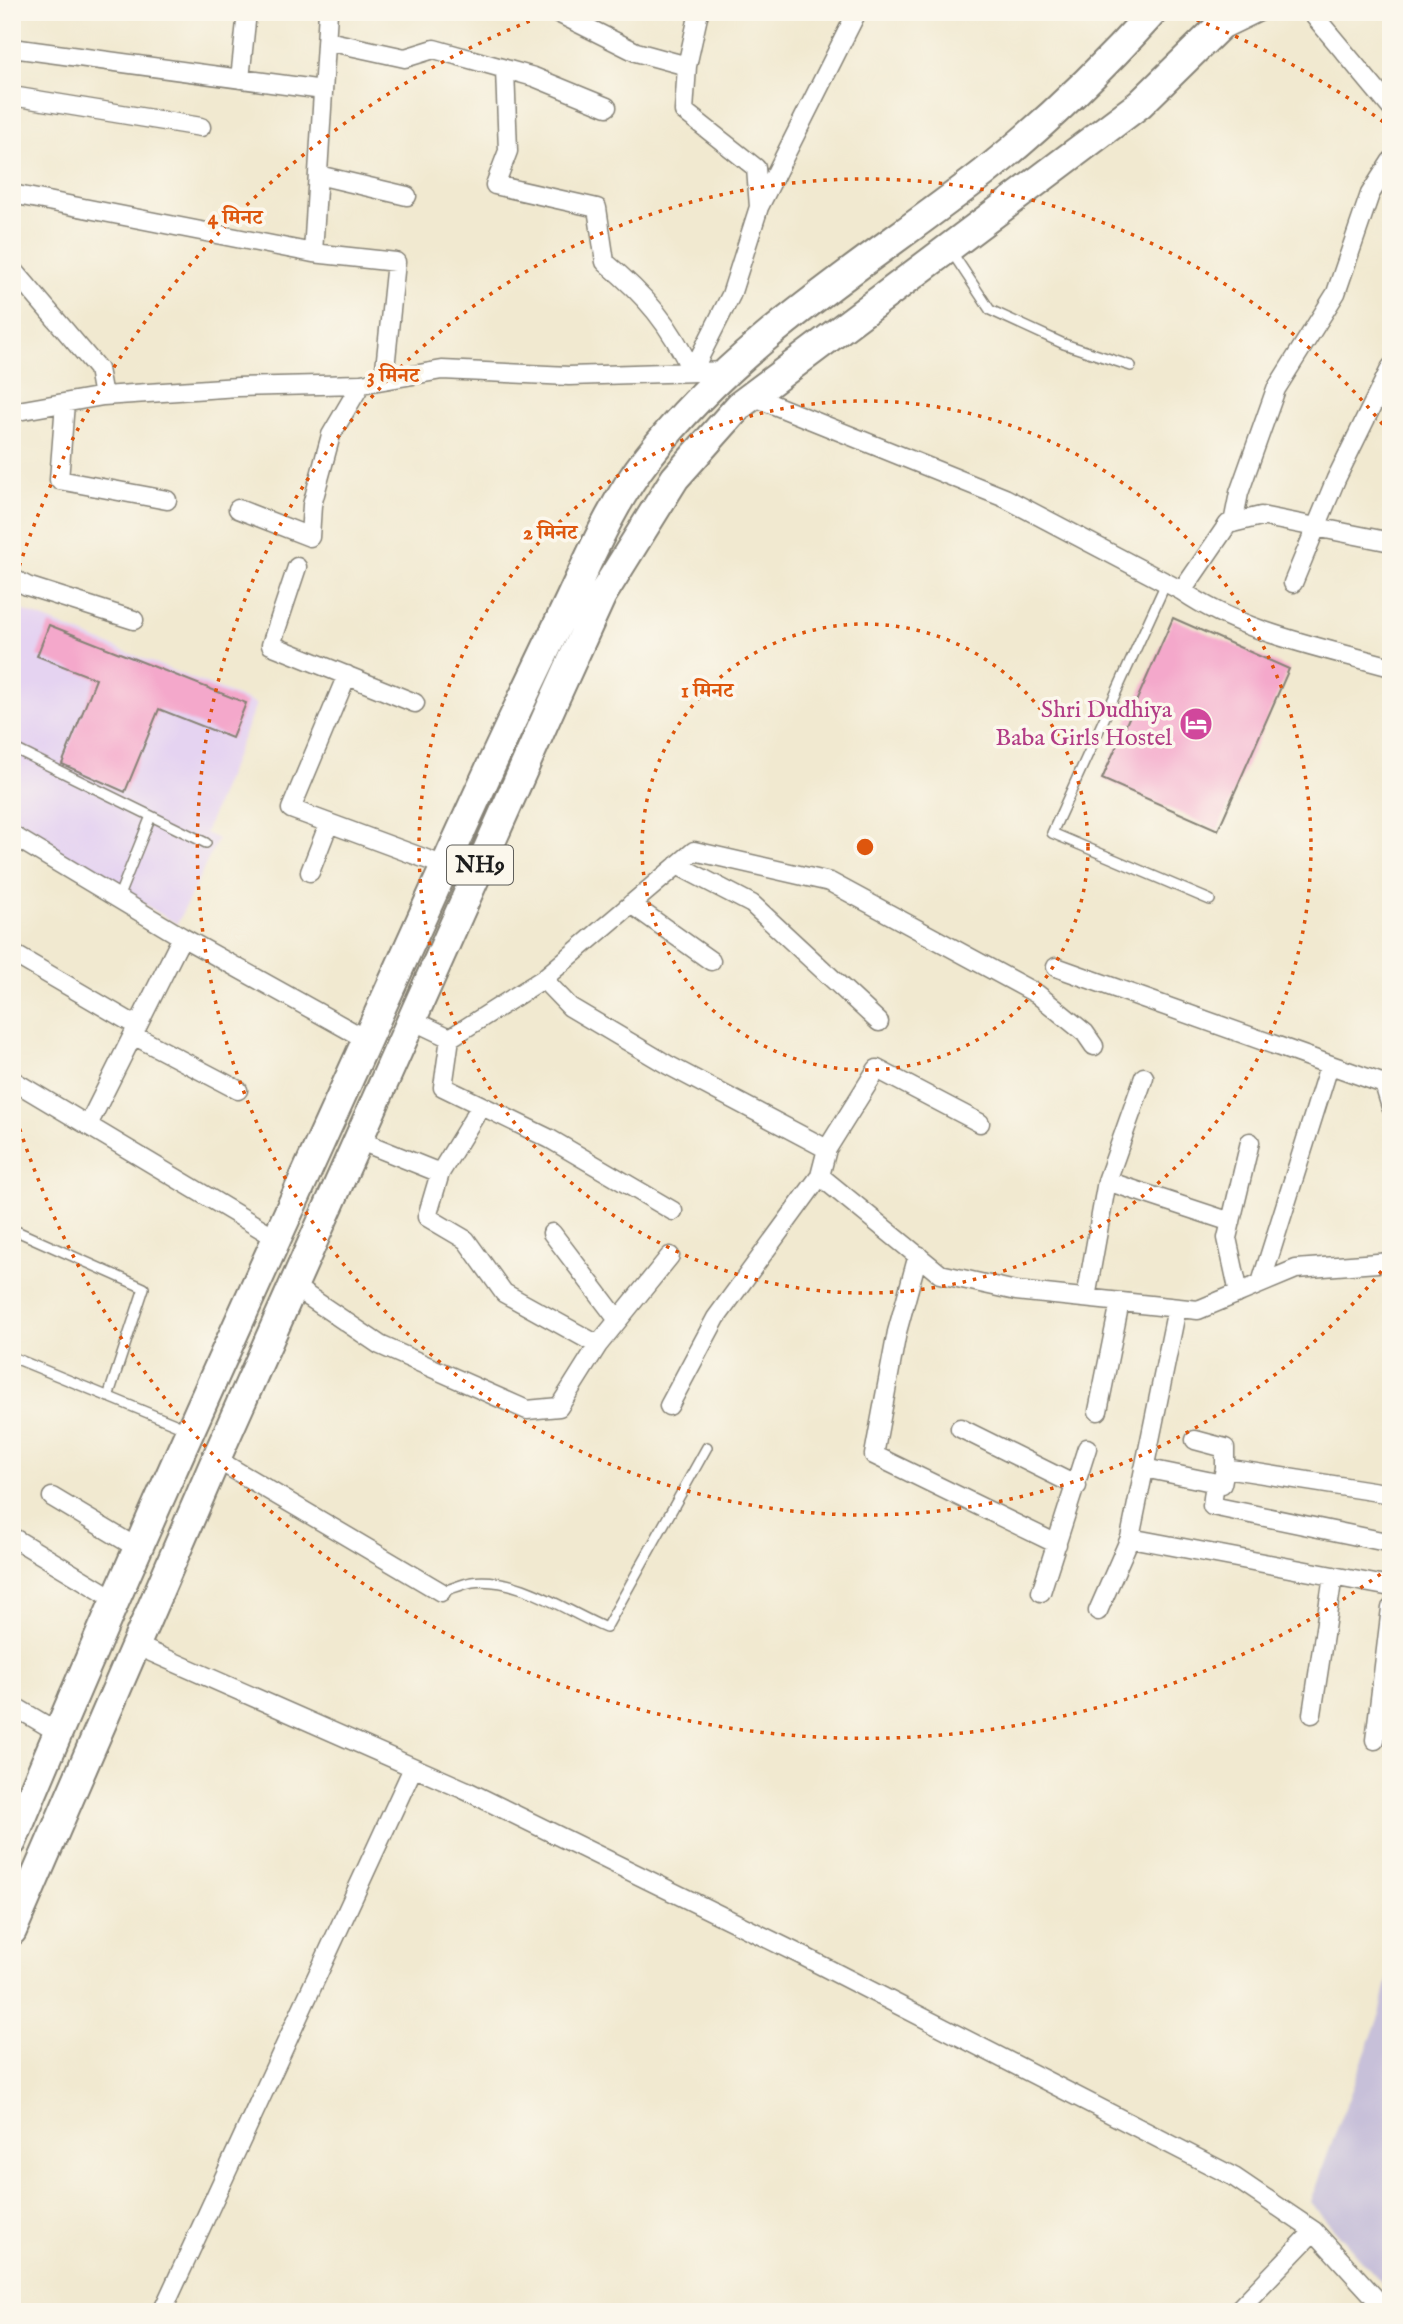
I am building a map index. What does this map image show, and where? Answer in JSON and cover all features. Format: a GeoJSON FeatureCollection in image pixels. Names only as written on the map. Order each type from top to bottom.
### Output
{"type":"FeatureCollection","features":[{"type":"Feature","properties":{"kind":"highway","name":"NH9"},"geometry":{"type":"LineString","coordinates":[[14,1835],[116,1600],[445,866],[600,537],[646,459],[729,371],[886,242],[983,173],[1109,61],[1153,12]]}},
{"type":"Feature","properties":{"kind":"highway","name":"NH9"},"geometry":{"type":"LineString","coordinates":[[12,1931],[410,1019],[602,595],[676,478],[740,405],[1140,104],[1225,22]]}},
{"type":"Feature","properties":{"kind":"street"},"geometry":{"type":"LineString","coordinates":[[240,79],[247,12]]}},
{"type":"Feature","properties":{"kind":"street"},"geometry":{"type":"LineString","coordinates":[[313,253],[328,12]]}},
{"type":"Feature","properties":{"kind":"street"},"geometry":{"type":"LineString","coordinates":[[556,12],[636,52],[687,66]]}},
{"type":"Feature","properties":{"kind":"street"},"geometry":{"type":"LineString","coordinates":[[699,12],[687,66],[684,111],[756,168],[759,208]]}},
{"type":"Feature","properties":{"kind":"street"},"geometry":{"type":"LineString","coordinates":[[692,372],[731,295],[759,208],[857,12]]}},
{"type":"Feature","properties":{"kind":"street"},"geometry":{"type":"LineString","coordinates":[[1225,22],[1259,12]]}},
{"type":"Feature","properties":{"kind":"street"},"geometry":{"type":"LineString","coordinates":[[1311,12],[1391,108]]}},
{"type":"Feature","properties":{"kind":"street"},"geometry":{"type":"LineString","coordinates":[[327,41],[405,58],[434,48],[505,69],[607,107]]}},
{"type":"Feature","properties":{"kind":"street"},"geometry":{"type":"LineString","coordinates":[[12,48],[323,90]]}},
{"type":"Feature","properties":{"kind":"street"},"geometry":{"type":"LineString","coordinates":[[505,69],[508,151],[495,185],[597,208],[606,262],[641,292],[675,335],[692,372]]}},
{"type":"Feature","properties":{"kind":"street"},"geometry":{"type":"LineString","coordinates":[[12,96],[201,127]]}},
{"type":"Feature","properties":{"kind":"street"},"geometry":{"type":"LineString","coordinates":[[1233,523],[1239,493],[1276,389],[1336,293],[1370,194],[1391,161]]}},
{"type":"Feature","properties":{"kind":"street"},"geometry":{"type":"LineString","coordinates":[[318,175],[407,196]]}},
{"type":"Feature","properties":{"kind":"street"},"geometry":{"type":"LineString","coordinates":[[12,194],[313,253],[396,262],[384,378]]}},
{"type":"Feature","properties":{"kind":"street"},"geometry":{"type":"LineString","coordinates":[[12,268],[99,369],[103,396]]}},
{"type":"Feature","properties":{"kind":"street"},"geometry":{"type":"LineString","coordinates":[[1293,583],[1315,527],[1391,367]]}},
{"type":"Feature","properties":{"kind":"street"},"geometry":{"type":"LineString","coordinates":[[12,412],[103,396],[238,387],[361,384],[442,370],[569,376],[729,371]]}},
{"type":"Feature","properties":{"kind":"street"},"geometry":{"type":"LineString","coordinates":[[238,509],[310,537],[312,505],[331,435],[361,384]]}},
{"type":"Feature","properties":{"kind":"street"},"geometry":{"type":"LineString","coordinates":[[752,396],[1005,498],[1174,587],[1201,604],[1259,630],[1391,667]]}},
{"type":"Feature","properties":{"kind":"street"},"geometry":{"type":"LineString","coordinates":[[65,403],[59,480],[167,500]]}},
{"type":"Feature","properties":{"kind":"street"},"geometry":{"type":"LineString","coordinates":[[1174,587],[1228,524],[1261,516],[1391,542]]}},
{"type":"Feature","properties":{"kind":"street"},"geometry":{"type":"LineString","coordinates":[[297,567],[271,645],[415,703]]}},
{"type":"Feature","properties":{"kind":"street"},"geometry":{"type":"LineString","coordinates":[[12,578],[27,586],[134,620]]}},
{"type":"Feature","properties":{"kind":"street"},"geometry":{"type":"LineString","coordinates":[[347,675],[291,809],[445,866]]}},
{"type":"Feature","properties":{"kind":"street"},"geometry":{"type":"LineString","coordinates":[[310,872],[329,823]]}},
{"type":"Feature","properties":{"kind":"street"},"geometry":{"type":"LineString","coordinates":[[12,835],[182,937],[367,1040]]}},
{"type":"Feature","properties":{"kind":"street"},"geometry":{"type":"LineString","coordinates":[[673,1211],[550,1139],[443,1087],[450,1038],[543,979],[694,851],[831,882],[1037,994],[1085,1032],[1094,1046]]}},
{"type":"Feature","properties":{"kind":"street"},"geometry":{"type":"LineString","coordinates":[[677,865],[752,904],[879,1022]]}},
{"type":"Feature","properties":{"kind":"street"},"geometry":{"type":"LineString","coordinates":[[631,904],[711,961]]}},
{"type":"Feature","properties":{"kind":"street"},"geometry":{"type":"LineString","coordinates":[[88,1125],[182,937]]}},
{"type":"Feature","properties":{"kind":"street"},"geometry":{"type":"LineString","coordinates":[[12,953],[135,1031],[238,1090]]}},
{"type":"Feature","properties":{"kind":"street"},"geometry":{"type":"LineString","coordinates":[[1056,967],[1329,1066],[1388,1083],[1391,1107]]}},
{"type":"Feature","properties":{"kind":"street"},"geometry":{"type":"LineString","coordinates":[[543,979],[581,1013],[668,1065],[827,1149]]}},
{"type":"Feature","properties":{"kind":"street"},"geometry":{"type":"LineString","coordinates":[[410,1019],[450,1038]]}},
{"type":"Feature","properties":{"kind":"street"},"geometry":{"type":"LineString","coordinates":[[1261,1283],[1329,1066]]}},
{"type":"Feature","properties":{"kind":"street"},"geometry":{"type":"LineString","coordinates":[[669,1406],[716,1318],[820,1176],[827,1149],[877,1069],[980,1123]]}},
{"type":"Feature","properties":{"kind":"street"},"geometry":{"type":"LineString","coordinates":[[1086,1298],[1107,1181],[1144,1077]]}},
{"type":"Feature","properties":{"kind":"street"},"geometry":{"type":"LineString","coordinates":[[12,1080],[278,1239]]}},
{"type":"Feature","properties":{"kind":"street"},"geometry":{"type":"LineString","coordinates":[[481,1106],[440,1173],[427,1217],[466,1240],[504,1293],[598,1345]]}},
{"type":"Feature","properties":{"kind":"street"},"geometry":{"type":"LineString","coordinates":[[358,1140],[440,1173]]}},
{"type":"Feature","properties":{"kind":"street"},"geometry":{"type":"LineString","coordinates":[[1239,1293],[1227,1238],[1250,1142]]}},
{"type":"Feature","properties":{"kind":"street"},"geometry":{"type":"LineString","coordinates":[[820,1176],[940,1274],[1016,1291],[1198,1310],[1296,1269],[1391,1262]]}},
{"type":"Feature","properties":{"kind":"street"},"geometry":{"type":"LineString","coordinates":[[1107,1181],[1231,1222]]}},
{"type":"Feature","properties":{"kind":"street"},"geometry":{"type":"LineString","coordinates":[[552,1233],[618,1320]]}},
{"type":"Feature","properties":{"kind":"street"},"geometry":{"type":"LineString","coordinates":[[918,1255],[897,1332],[874,1455],[1057,1544]]}},
{"type":"Feature","properties":{"kind":"street"},"geometry":{"type":"LineString","coordinates":[[293,1286],[380,1345],[527,1410],[559,1406],[598,1345],[670,1256]]}},
{"type":"Feature","properties":{"kind":"street"},"geometry":{"type":"LineString","coordinates":[[1098,1410],[1120,1303]]}},
{"type":"Feature","properties":{"kind":"street"},"geometry":{"type":"LineString","coordinates":[[1098,1611],[1130,1538],[1177,1308]]}},
{"type":"Feature","properties":{"kind":"street"},"geometry":{"type":"LineString","coordinates":[[960,1428],[1077,1486]]}},
{"type":"Feature","properties":{"kind":"street"},"geometry":{"type":"LineString","coordinates":[[1195,1440],[1225,1448],[1212,1506],[1391,1543]]}},
{"type":"Feature","properties":{"kind":"street"},"geometry":{"type":"LineString","coordinates":[[1041,1592],[1087,1448]]}},
{"type":"Feature","properties":{"kind":"street"},"geometry":{"type":"LineString","coordinates":[[216,1459],[441,1592]]}},
{"type":"Feature","properties":{"kind":"street"},"geometry":{"type":"LineString","coordinates":[[1144,1468],[1391,1494]]}},
{"type":"Feature","properties":{"kind":"street"},"geometry":{"type":"LineString","coordinates":[[52,1497],[139,1549]]}},
{"type":"Feature","properties":{"kind":"street"},"geometry":{"type":"LineString","coordinates":[[12,1537],[116,1600]]}},
{"type":"Feature","properties":{"kind":"street"},"geometry":{"type":"LineString","coordinates":[[1130,1538],[1391,1587]]}},
{"type":"Feature","properties":{"kind":"street"},"geometry":{"type":"LineString","coordinates":[[1312,1714],[1333,1576]]}},
{"type":"Feature","properties":{"kind":"street"},"geometry":{"type":"LineString","coordinates":[[1375,1740],[1390,1613]]}},
{"type":"Feature","properties":{"kind":"street"},"geometry":{"type":"LineString","coordinates":[[135,1645],[413,1768],[814,1961],[1234,2177],[1314,2231],[1388,2312]]}},
{"type":"Feature","properties":{"kind":"street"},"geometry":{"type":"LineString","coordinates":[[12,1705],[59,1733]]}},
{"type":"Feature","properties":{"kind":"street"},"geometry":{"type":"LineString","coordinates":[[162,2312],[413,1768]]}},
{"type":"Feature","properties":{"kind":"street"},"geometry":{"type":"LineString","coordinates":[[1236,2312],[1314,2231]]}},
{"type":"Feature","properties":{"kind":"lane"},"geometry":{"type":"LineString","coordinates":[[948,247],[990,310],[1064,344],[1131,366]]}},
{"type":"Feature","properties":{"kind":"lane"},"geometry":{"type":"LineString","coordinates":[[1174,587],[1052,833],[1210,900]]}},
{"type":"Feature","properties":{"kind":"lane"},"geometry":{"type":"LineString","coordinates":[[13,748],[206,843]]}},
{"type":"Feature","properties":{"kind":"lane"},"geometry":{"type":"LineString","coordinates":[[118,898],[151,816]]}},
{"type":"Feature","properties":{"kind":"lane"},"geometry":{"type":"LineString","coordinates":[[12,1228],[144,1288],[108,1397]]}},
{"type":"Feature","properties":{"kind":"lane"},"geometry":{"type":"LineString","coordinates":[[12,1357],[192,1431]]}},
{"type":"Feature","properties":{"kind":"lane"},"geometry":{"type":"LineString","coordinates":[[441,1592],[472,1582],[498,1582],[536,1594],[606,1628],[707,1447]]}},
{"type":"Feature","properties":{"kind":"shaded area"},"geometry":{"type":"Polygon","coordinates":[[[12,606],[256,704],[205,833],[218,839],[177,924],[12,824],[12,606]]]}},
{"type":"Feature","properties":{"kind":"shaded area"},"geometry":{"type":"Polygon","coordinates":[[[1391,1962],[1391,2293],[1310,2202],[1381,2011],[1391,1962]]]}},
{"type":"Feature","properties":{"kind":"building","name":"Shri Dudhiya Baba Girls Hostel"},"geometry":{"type":"Polygon","coordinates":[[[1173,618],[1289,669],[1218,830],[1102,779],[1173,618]]]}},
{"type":"Feature","properties":{"kind":"building"},"geometry":{"type":"Polygon","coordinates":[[[49,625],[246,703],[232,738],[159,709],[125,792],[62,764],[96,679],[37,656],[49,625]]]}},
{"type":"Feature","properties":{"kind":"place","name":"Shri Dudhiya Baba Girls Hostel"},"geometry":{"type":"Point","coordinates":[1196,724]}}]}
